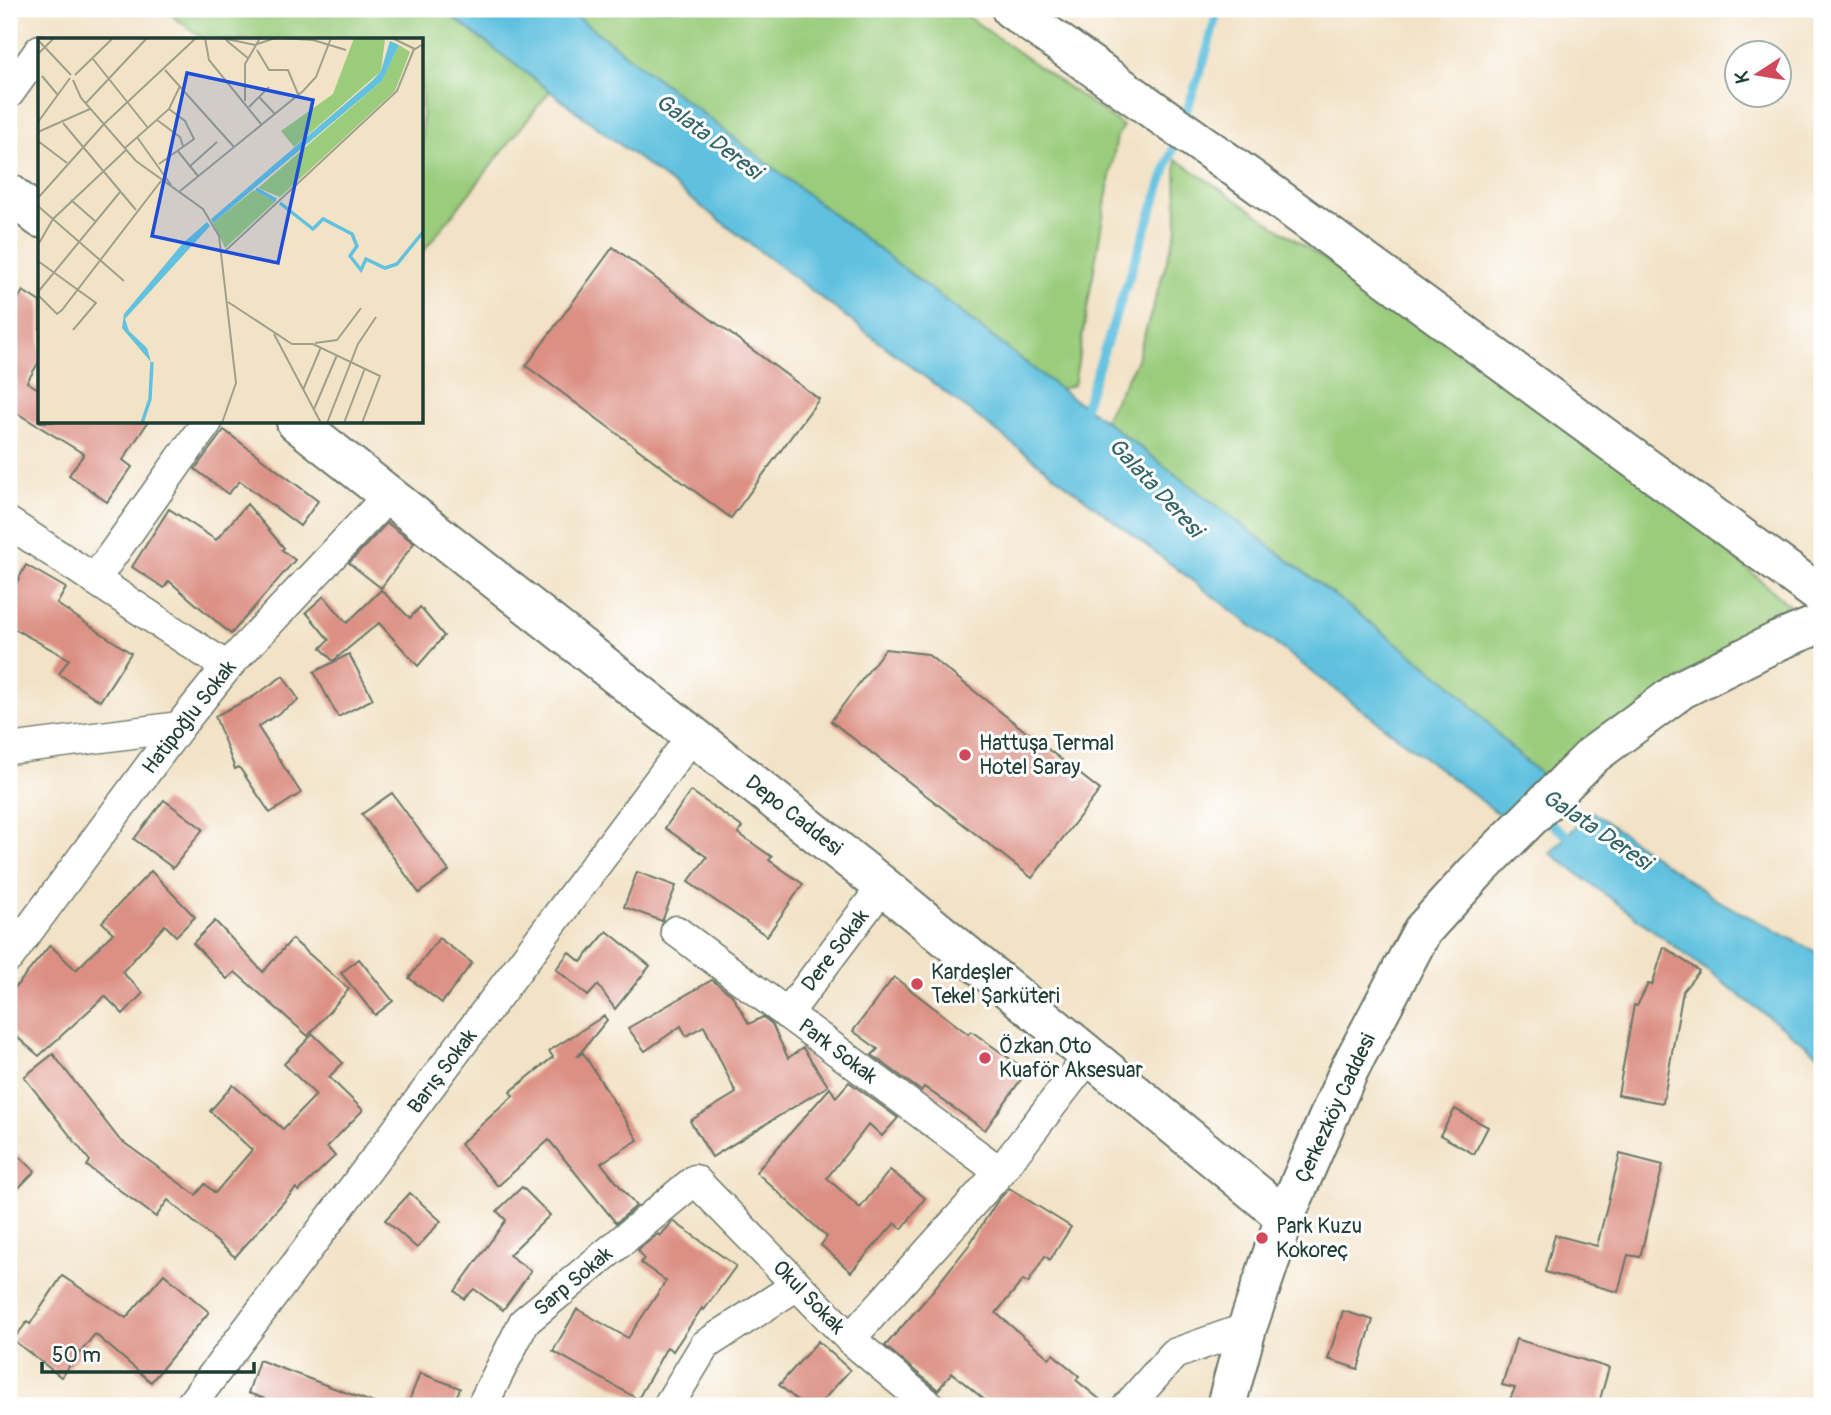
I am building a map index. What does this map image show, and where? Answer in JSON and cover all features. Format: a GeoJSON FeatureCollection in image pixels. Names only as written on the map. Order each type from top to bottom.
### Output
{"type":"FeatureCollection","features":[{"type":"Feature","properties":{"kind":"main road"},"geometry":{"type":"LineString","coordinates":[[1010,9],[1254,181],[1822,596]]}},
{"type":"Feature","properties":{"kind":"main road"},"geometry":{"type":"LineString","coordinates":[[9,193],[38,216]]}},
{"type":"Feature","properties":{"kind":"main road","name":"Depo Caddesi"},"geometry":{"type":"LineString","coordinates":[[299,424],[883,886],[1286,1217]]}},
{"type":"Feature","properties":{"kind":"main road","name":"Çerkezköy Caddesi"},"geometry":{"type":"LineString","coordinates":[[1226,1406],[1247,1328],[1286,1217],[1349,1070],[1422,931],[1475,873],[1593,755],[1682,689],[1778,641],[1822,623]]}},
{"type":"Feature","properties":{"kind":"street"},"geometry":{"type":"LineString","coordinates":[[9,93],[38,53]]}},
{"type":"Feature","properties":{"kind":"street"},"geometry":{"type":"LineString","coordinates":[[95,579],[206,424]]}},
{"type":"Feature","properties":{"kind":"street","name":"Hatipoğlu Sokak"},"geometry":{"type":"LineString","coordinates":[[9,957],[178,727],[227,667],[390,494]]}},
{"type":"Feature","properties":{"kind":"street"},"geometry":{"type":"LineString","coordinates":[[9,523],[227,667]]}},
{"type":"Feature","properties":{"kind":"street"},"geometry":{"type":"LineString","coordinates":[[9,749],[178,727]]}},
{"type":"Feature","properties":{"kind":"street","name":"Barış Sokak"},"geometry":{"type":"LineString","coordinates":[[190,1406],[693,735]]}},
{"type":"Feature","properties":{"kind":"street","name":"Dere Sokak"},"geometry":{"type":"LineString","coordinates":[[787,1014],[883,886]]}},
{"type":"Feature","properties":{"kind":"street","name":"Park Sokak"},"geometry":{"type":"LineString","coordinates":[[676,931],[1000,1172]]}},
{"type":"Feature","properties":{"kind":"street"},"geometry":{"type":"LineString","coordinates":[[850,1339],[1000,1172],[1090,1055]]}},
{"type":"Feature","properties":{"kind":"street","name":"Okul Sokak"},"geometry":{"type":"LineString","coordinates":[[695,1181],[850,1339],[930,1406]]}},
{"type":"Feature","properties":{"kind":"street","name":"Sarp Sokak"},"geometry":{"type":"LineString","coordinates":[[482,1406],[524,1322],[695,1181]]}},
{"type":"Feature","properties":{"kind":"street"},"geometry":{"type":"LineString","coordinates":[[668,1406],[705,1345],[797,1285]]}},
{"type":"Feature","properties":{"kind":"street"},"geometry":{"type":"LineString","coordinates":[[1128,1406],[1174,1354],[1247,1328]]}},
{"type":"Feature","properties":{"kind":"green space"},"geometry":{"type":"Polygon","coordinates":[[[164,9],[442,9],[550,91],[424,250],[424,38],[201,38],[164,9]]]}},
{"type":"Feature","properties":{"kind":"green space"},"geometry":{"type":"Polygon","coordinates":[[[567,9],[957,9],[1123,126],[1117,136],[1074,385],[1060,389],[567,9]]]}},
{"type":"Feature","properties":{"kind":"green space"},"geometry":{"type":"Polygon","coordinates":[[[1176,159],[1628,465],[1789,605],[1632,713],[1552,784],[1512,749],[1453,686],[1104,420],[1136,362],[1177,228],[1176,159]]]}},
{"type":"Feature","properties":{"kind":"water"},"geometry":{"type":"Polygon","coordinates":[[[442,9],[567,9],[1060,389],[1453,686],[1512,749],[1552,784],[1512,824],[442,9]]]}},
{"type":"Feature","properties":{"kind":"water"},"geometry":{"type":"Polygon","coordinates":[[[1591,811],[1715,899],[1822,955],[1822,1057],[1550,853],[1591,811]]]}},
{"type":"Feature","properties":{"kind":"building"},"geometry":{"type":"Polygon","coordinates":[[[613,247],[819,399],[731,518],[526,366],[613,247]]]}},
{"type":"Feature","properties":{"kind":"building"},"geometry":{"type":"Polygon","coordinates":[[[23,291],[38,301],[38,363],[27,382],[38,389],[38,424],[147,424],[123,460],[132,467],[107,502],[69,475],[84,454],[10,409],[9,411],[9,313],[23,291]]]}},
{"type":"Feature","properties":{"kind":"building"},"geometry":{"type":"Polygon","coordinates":[[[224,430],[318,501],[300,526],[240,481],[228,494],[195,469],[224,430]]]}},
{"type":"Feature","properties":{"kind":"building"},"geometry":{"type":"Polygon","coordinates":[[[247,504],[284,548],[282,550],[295,560],[231,634],[169,581],[164,588],[132,567],[169,509],[216,540],[247,504]]]}},
{"type":"Feature","properties":{"kind":"building"},"geometry":{"type":"Polygon","coordinates":[[[387,523],[414,543],[381,588],[349,563],[387,523]]]}},
{"type":"Feature","properties":{"kind":"building"},"geometry":{"type":"Polygon","coordinates":[[[26,565],[66,588],[57,604],[131,653],[100,701],[59,674],[69,659],[9,626],[9,597],[26,565]]]}},
{"type":"Feature","properties":{"kind":"building"},"geometry":{"type":"Polygon","coordinates":[[[381,590],[410,618],[420,607],[444,636],[418,666],[379,623],[333,661],[321,648],[329,640],[306,612],[324,596],[347,623],[381,590]]]}},
{"type":"Feature","properties":{"kind":"building","name":"Hattuşa Termal Hotel Saray"},"geometry":{"type":"Polygon","coordinates":[[[885,649],[927,654],[1100,790],[1032,878],[831,721],[885,649]]]}},
{"type":"Feature","properties":{"kind":"building"},"geometry":{"type":"Polygon","coordinates":[[[349,654],[373,699],[338,717],[314,672],[349,654]]]}},
{"type":"Feature","properties":{"kind":"building"},"geometry":{"type":"Polygon","coordinates":[[[283,676],[299,700],[258,727],[301,793],[270,813],[239,767],[235,769],[215,716],[253,697],[283,676]]]}},
{"type":"Feature","properties":{"kind":"building"},"geometry":{"type":"Polygon","coordinates":[[[691,791],[742,827],[738,833],[772,857],[769,860],[803,884],[767,936],[688,882],[707,857],[665,828],[691,791]]]}},
{"type":"Feature","properties":{"kind":"building"},"geometry":{"type":"Polygon","coordinates":[[[392,793],[449,871],[419,893],[362,814],[392,793]]]}},
{"type":"Feature","properties":{"kind":"building"},"geometry":{"type":"Polygon","coordinates":[[[164,800],[203,829],[173,868],[134,839],[164,800]]]}},
{"type":"Feature","properties":{"kind":"building"},"geometry":{"type":"Polygon","coordinates":[[[151,871],[195,917],[176,936],[165,925],[122,972],[143,993],[123,1014],[105,996],[39,1056],[9,1030],[9,995],[50,945],[76,970],[113,933],[102,922],[151,871]]]}},
{"type":"Feature","properties":{"kind":"building"},"geometry":{"type":"Polygon","coordinates":[[[637,872],[676,886],[662,921],[624,907],[637,872]]]}},
{"type":"Feature","properties":{"kind":"building"},"geometry":{"type":"Polygon","coordinates":[[[215,921],[263,972],[292,939],[349,989],[308,1036],[235,972],[227,979],[193,943],[215,921]]]}},
{"type":"Feature","properties":{"kind":"building"},"geometry":{"type":"Polygon","coordinates":[[[607,931],[650,966],[615,1009],[598,985],[588,996],[556,969],[569,952],[581,962],[607,931]]]}},
{"type":"Feature","properties":{"kind":"building"},"geometry":{"type":"Polygon","coordinates":[[[439,938],[472,963],[442,1003],[409,978],[439,938]]]}},
{"type":"Feature","properties":{"kind":"building"},"geometry":{"type":"Polygon","coordinates":[[[1664,947],[1699,971],[1683,991],[1663,1103],[1618,1095],[1634,1005],[1637,1006],[1648,984],[1652,985],[1664,947]]]}},
{"type":"Feature","properties":{"kind":"building"},"geometry":{"type":"Polygon","coordinates":[[[359,959],[393,1001],[375,1015],[341,973],[359,959]]]}},
{"type":"Feature","properties":{"kind":"building"},"geometry":{"type":"Polygon","coordinates":[[[894,977],[968,1034],[971,1031],[1027,1071],[985,1130],[924,1087],[921,1091],[872,1055],[878,1049],[853,1031],[894,977]]]}},
{"type":"Feature","properties":{"kind":"building"},"geometry":{"type":"Polygon","coordinates":[[[712,980],[732,995],[749,1024],[763,1017],[772,1024],[788,1058],[803,1048],[828,1086],[712,1157],[690,1121],[736,1093],[704,1026],[686,1036],[681,1026],[645,1051],[628,1028],[712,980]]]}},
{"type":"Feature","properties":{"kind":"building"},"geometry":{"type":"Polygon","coordinates":[[[604,1016],[607,1020],[577,1057],[583,1053],[638,1140],[601,1163],[636,1206],[616,1223],[549,1140],[498,1186],[460,1144],[513,1096],[510,1092],[553,1057],[549,1051],[604,1016]]]}},
{"type":"Feature","properties":{"kind":"building"},"geometry":{"type":"Polygon","coordinates":[[[313,1034],[343,1063],[329,1077],[363,1110],[327,1147],[335,1156],[299,1191],[296,1188],[235,1257],[168,1200],[156,1217],[87,1166],[90,1161],[24,1077],[53,1054],[119,1139],[196,1195],[205,1184],[215,1193],[252,1150],[210,1111],[233,1085],[283,1129],[316,1095],[284,1064],[313,1034]]]}},
{"type":"Feature","properties":{"kind":"building"},"geometry":{"type":"Polygon","coordinates":[[[849,1082],[898,1118],[882,1136],[869,1124],[827,1178],[860,1208],[890,1170],[925,1198],[902,1229],[895,1223],[851,1272],[821,1245],[827,1237],[756,1172],[830,1088],[836,1097],[849,1082]]]}},
{"type":"Feature","properties":{"kind":"building"},"geometry":{"type":"Polygon","coordinates":[[[1455,1109],[1488,1127],[1474,1154],[1440,1135],[1455,1109]]]}},
{"type":"Feature","properties":{"kind":"building"},"geometry":{"type":"Polygon","coordinates":[[[9,1146],[35,1171],[9,1198],[9,1146]]]}},
{"type":"Feature","properties":{"kind":"building"},"geometry":{"type":"Polygon","coordinates":[[[1620,1154],[1663,1165],[1640,1257],[1628,1255],[1618,1292],[1545,1272],[1555,1235],[1597,1246],[1620,1154]]]}},
{"type":"Feature","properties":{"kind":"building"},"geometry":{"type":"Polygon","coordinates":[[[522,1187],[550,1215],[509,1255],[531,1271],[503,1310],[474,1289],[464,1299],[455,1291],[506,1220],[497,1211],[522,1187]]]}},
{"type":"Feature","properties":{"kind":"building"},"geometry":{"type":"Polygon","coordinates":[[[1009,1188],[1071,1227],[1050,1260],[1045,1256],[1028,1283],[1023,1280],[996,1313],[1049,1358],[1053,1354],[1079,1376],[1076,1380],[1108,1406],[992,1406],[952,1373],[938,1390],[885,1346],[969,1245],[1009,1188]]]}},
{"type":"Feature","properties":{"kind":"building"},"geometry":{"type":"Polygon","coordinates":[[[410,1193],[441,1221],[417,1248],[385,1220],[410,1193]]]}},
{"type":"Feature","properties":{"kind":"building"},"geometry":{"type":"Polygon","coordinates":[[[673,1221],[736,1266],[704,1310],[702,1308],[673,1351],[667,1347],[638,1399],[553,1351],[577,1309],[628,1338],[666,1281],[641,1263],[644,1258],[638,1250],[658,1234],[660,1236],[673,1221]]]}},
{"type":"Feature","properties":{"kind":"building"},"geometry":{"type":"Polygon","coordinates":[[[164,1274],[209,1312],[151,1382],[95,1334],[61,1377],[13,1340],[27,1322],[30,1324],[62,1276],[126,1318],[164,1274]]]}},
{"type":"Feature","properties":{"kind":"building"},"geometry":{"type":"Polygon","coordinates":[[[1343,1311],[1373,1320],[1358,1369],[1328,1359],[1343,1311]]]}},
{"type":"Feature","properties":{"kind":"building"},"geometry":{"type":"Polygon","coordinates":[[[1516,1339],[1609,1368],[1598,1406],[1507,1406],[1515,1388],[1502,1385],[1516,1339]]]}},
{"type":"Feature","properties":{"kind":"building"},"geometry":{"type":"Polygon","coordinates":[[[818,1341],[850,1370],[818,1406],[804,1406],[779,1385],[818,1341]]]}},
{"type":"Feature","properties":{"kind":"building"},"geometry":{"type":"Polygon","coordinates":[[[259,1360],[374,1403],[374,1406],[286,1406],[248,1393],[259,1360]]]}},
{"type":"Feature","properties":{"kind":"building"},"geometry":{"type":"Polygon","coordinates":[[[420,1373],[460,1388],[453,1406],[407,1406],[420,1373]]]}},
{"type":"Feature","properties":{"kind":"waterway"},"geometry":{"type":"LineString","coordinates":[[1183,121],[1204,61],[1218,9]]}},
{"type":"Feature","properties":{"kind":"waterway"},"geometry":{"type":"LineString","coordinates":[[1082,415],[1177,137]]}},
{"type":"Feature","properties":{"kind":"waterway","name":"Galata Deresi"},"geometry":{"type":"LineString","coordinates":[[1544,818],[1574,841]]}},
{"type":"Feature","properties":{"kind":"place","name":"Hattuşa Termal Hotel Saray"},"geometry":{"type":"Point","coordinates":[965,755]}},
{"type":"Feature","properties":{"kind":"place","name":"Kardeşler Tekel Şarküteri"},"geometry":{"type":"Point","coordinates":[917,984]}},
{"type":"Feature","properties":{"kind":"place","name":"Özkan Oto Kuaför Aksesuar"},"geometry":{"type":"Point","coordinates":[985,1058]}},
{"type":"Feature","properties":{"kind":"place","name":"Park Kuzu Kokoreç"},"geometry":{"type":"Point","coordinates":[1262,1238]}}]}
